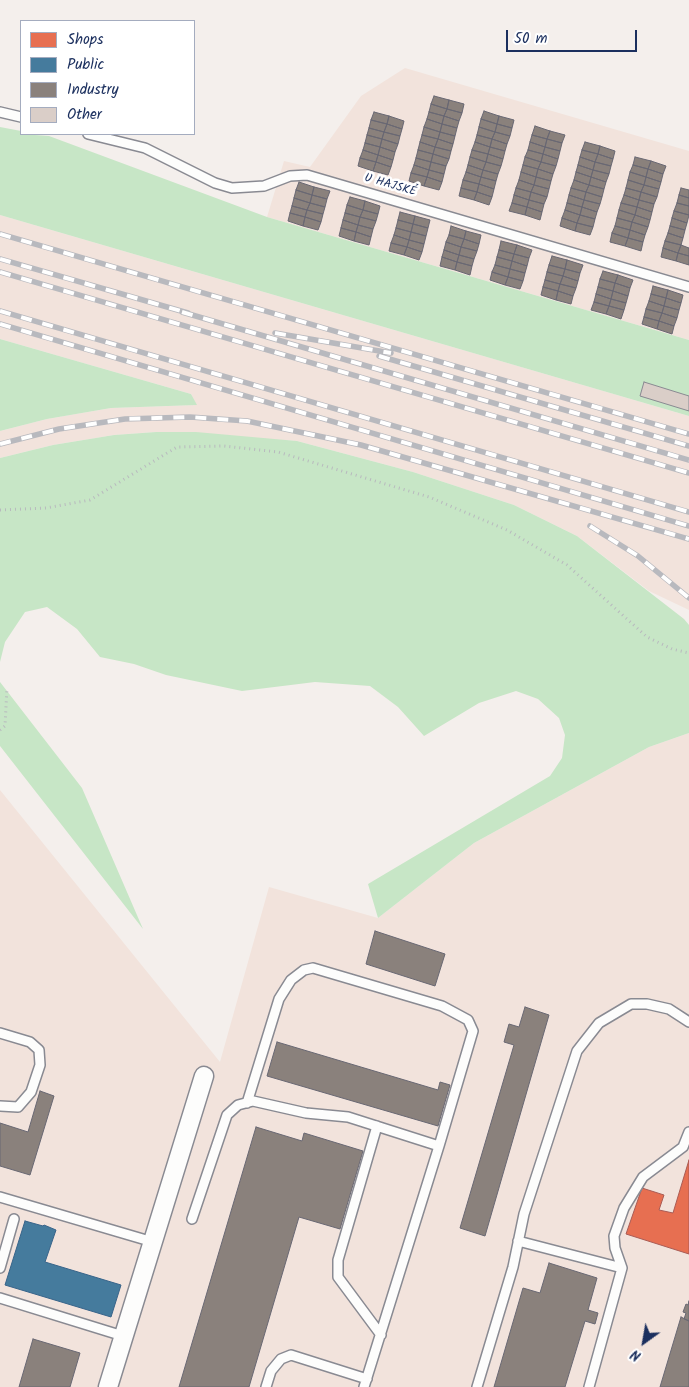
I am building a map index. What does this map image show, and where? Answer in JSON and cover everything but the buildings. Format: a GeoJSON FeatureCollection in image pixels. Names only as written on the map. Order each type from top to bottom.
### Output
{"type":"FeatureCollection","features":[{"type":"Feature","properties":{"kind":"street"},"geometry":{"type":"LineString","coordinates":[[108,1387],[204,1076]]}},
{"type":"Feature","properties":{"kind":"lane"},"geometry":{"type":"LineString","coordinates":[[0,112],[20,117]]}},
{"type":"Feature","properties":{"kind":"lane","name":"U HAJSKÉ"},"geometry":{"type":"LineString","coordinates":[[92,135],[145,148],[215,183],[232,188],[264,186],[290,176],[307,175],[689,287]]}},
{"type":"Feature","properties":{"kind":"lane"},"geometry":{"type":"LineString","coordinates":[[247,1103],[280,999],[291,980],[304,970],[313,968],[442,1006],[468,1020],[472,1031],[440,1146],[366,1383],[291,1355],[281,1360],[271,1371],[266,1387]]}},
{"type":"Feature","properties":{"kind":"lane"},"geometry":{"type":"LineString","coordinates":[[477,1387],[513,1267],[524,1214],[577,1052],[599,1023],[631,1004],[646,1004],[669,1009],[689,1022]]}},
{"type":"Feature","properties":{"kind":"lane"},"geometry":{"type":"LineString","coordinates":[[0,1033],[30,1042],[39,1050],[40,1065],[31,1092],[18,1107],[0,1106]]}},
{"type":"Feature","properties":{"kind":"lane"},"geometry":{"type":"LineString","coordinates":[[192,1219],[227,1115],[238,1105],[253,1101],[306,1112],[348,1117],[440,1146]]}},
{"type":"Feature","properties":{"kind":"lane"},"geometry":{"type":"LineString","coordinates":[[377,1126],[338,1260],[338,1277],[381,1335]]}},
{"type":"Feature","properties":{"kind":"lane"},"geometry":{"type":"LineString","coordinates":[[589,1387],[622,1268],[615,1248],[614,1236],[624,1208],[643,1177],[683,1147],[689,1132]]}},
{"type":"Feature","properties":{"kind":"lane"},"geometry":{"type":"LineString","coordinates":[[0,1197],[152,1242]]}},
{"type":"Feature","properties":{"kind":"lane"},"geometry":{"type":"LineString","coordinates":[[0,1268],[14,1219]]}},
{"type":"Feature","properties":{"kind":"lane"},"geometry":{"type":"LineString","coordinates":[[518,1241],[622,1268]]}},
{"type":"Feature","properties":{"kind":"lane"},"geometry":{"type":"LineString","coordinates":[[0,1298],[123,1336]]}},
{"type":"Feature","properties":{"kind":"path"},"geometry":{"type":"LineString","coordinates":[[0,510],[46,508],[90,500],[176,447],[224,446],[278,452],[429,497],[507,530],[567,565],[647,637],[672,649],[689,652]]}},
{"type":"Feature","properties":{"kind":"path"},"geometry":{"type":"LineString","coordinates":[[0,730],[5,726],[7,688]]}},
{"type":"Feature","properties":{"kind":"shaded area"},"geometry":{"type":"Polygon","coordinates":[[[405,68],[689,151],[689,340],[267,217],[284,161],[310,167],[361,96],[405,68]]]}},
{"type":"Feature","properties":{"kind":"shaded area"},"geometry":{"type":"Polygon","coordinates":[[[0,215],[689,416],[689,610],[649,591],[577,536],[514,505],[413,472],[297,441],[156,432],[114,435],[53,445],[0,458],[0,431],[47,419],[111,408],[196,405],[191,394],[0,339],[0,215]]]}},
{"type":"Feature","properties":{"kind":"shaded area"},"geometry":{"type":"Polygon","coordinates":[[[689,733],[689,1387],[0,1387],[0,790],[220,1062],[269,887],[378,918],[474,843],[649,747],[689,733]]]}},
{"type":"Feature","properties":{"kind":"green space"},"geometry":{"type":"Polygon","coordinates":[[[0,127],[20,131],[20,135],[49,136],[267,217],[689,340],[689,416],[0,215],[0,127]]]}},
{"type":"Feature","properties":{"kind":"green space"},"geometry":{"type":"Polygon","coordinates":[[[0,339],[191,394],[197,405],[111,408],[47,419],[0,431],[0,339]]]}},
{"type":"Feature","properties":{"kind":"green space"},"geometry":{"type":"Polygon","coordinates":[[[156,432],[196,432],[297,441],[413,472],[514,505],[577,536],[684,619],[689,625],[689,733],[649,747],[474,843],[378,918],[368,884],[550,776],[562,758],[565,735],[559,718],[538,699],[516,691],[479,703],[424,736],[398,707],[370,686],[315,682],[242,691],[166,675],[134,664],[100,657],[77,629],[47,607],[25,612],[5,642],[0,662],[0,458],[53,445],[114,435],[156,432]]]}},
{"type":"Feature","properties":{"kind":"green space"},"geometry":{"type":"Polygon","coordinates":[[[0,682],[82,788],[143,929],[0,746],[0,682]]]}},
{"type":"Feature","properties":{"kind":"railway"},"geometry":{"type":"LineString","coordinates":[[0,234],[689,434]]}},
{"type":"Feature","properties":{"kind":"railway"},"geometry":{"type":"LineString","coordinates":[[0,259],[188,313]]}},
{"type":"Feature","properties":{"kind":"railway"},"geometry":{"type":"LineString","coordinates":[[0,272],[689,473]]}},
{"type":"Feature","properties":{"kind":"railway"},"geometry":{"type":"LineString","coordinates":[[0,311],[689,512]]}},
{"type":"Feature","properties":{"kind":"railway"},"geometry":{"type":"LineString","coordinates":[[182,312],[689,460]]}},
{"type":"Feature","properties":{"kind":"railway"},"geometry":{"type":"LineString","coordinates":[[0,324],[689,526]]}},
{"type":"Feature","properties":{"kind":"railway"},"geometry":{"type":"LineString","coordinates":[[275,333],[391,353]]}},
{"type":"Feature","properties":{"kind":"railway"},"geometry":{"type":"LineString","coordinates":[[379,356],[689,446]]}},
{"type":"Feature","properties":{"kind":"railway"},"geometry":{"type":"LineString","coordinates":[[0,444],[59,429],[125,419],[190,417],[247,421],[361,445],[689,539]]}},
{"type":"Feature","properties":{"kind":"railway"},"geometry":{"type":"LineString","coordinates":[[590,526],[638,556],[689,598]]}}]}
